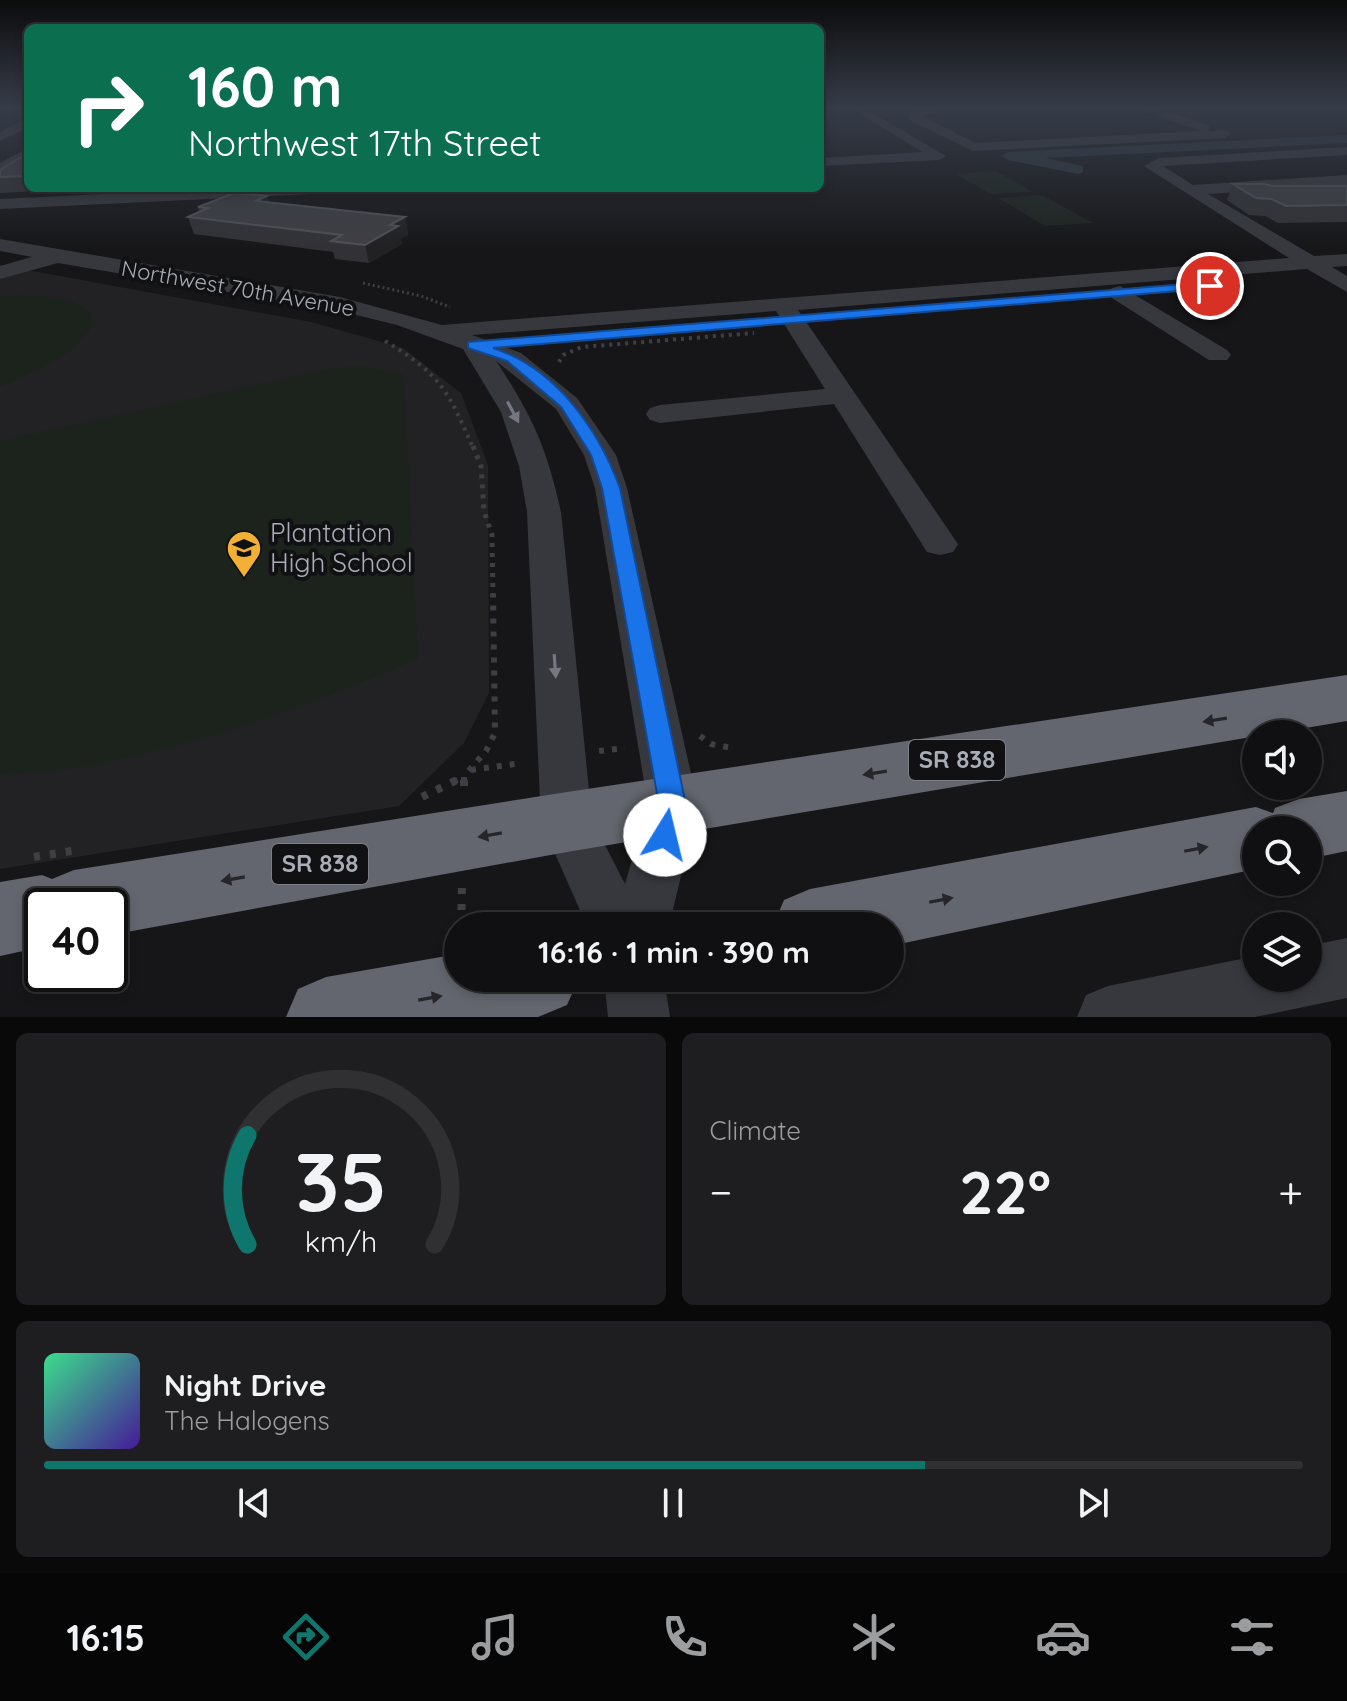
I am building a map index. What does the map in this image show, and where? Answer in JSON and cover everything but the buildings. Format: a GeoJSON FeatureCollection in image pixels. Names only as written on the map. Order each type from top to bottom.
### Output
{"type":"FeatureCollection","features":[{"type":"Feature","properties":{"kind":"highway","name":"SR 838"},"geometry":{"type":"LineString","coordinates":[[128,897],[567,822],[1347,698]]}},
{"type":"Feature","properties":{"kind":"highway"},"geometry":{"type":"LineString","coordinates":[[1322,826],[1347,821]]}},
{"type":"Feature","properties":{"kind":"highway"},"geometry":{"type":"LineString","coordinates":[[881,912],[1242,841]]}},
{"type":"Feature","properties":{"kind":"highway"},"geometry":{"type":"LineString","coordinates":[[0,919],[24,914]]}},
{"type":"Feature","properties":{"kind":"highway"},"geometry":{"type":"LineString","coordinates":[[326,1017],[463,992]]}},
{"type":"Feature","properties":{"kind":"street"},"geometry":{"type":"LineString","coordinates":[[0,170],[23,155]]}},
{"type":"Feature","properties":{"kind":"street"},"geometry":{"type":"LineString","coordinates":[[824,162],[938,155]]}},
{"type":"Feature","properties":{"kind":"street"},"geometry":{"type":"LineString","coordinates":[[1266,155],[1153,163],[1190,190],[1333,275]]}},
{"type":"Feature","properties":{"kind":"street"},"geometry":{"type":"LineString","coordinates":[[1292,155],[1347,173]]}},
{"type":"Feature","properties":{"kind":"street"},"geometry":{"type":"LineString","coordinates":[[1168,176],[1328,167]]}},
{"type":"Feature","properties":{"kind":"street"},"geometry":{"type":"LineString","coordinates":[[1190,190],[1347,180]]}},
{"type":"Feature","properties":{"kind":"street"},"geometry":{"type":"LineString","coordinates":[[0,204],[248,192]]}},
{"type":"Feature","properties":{"kind":"street","name":"Northwest 70th Avenue"},"geometry":{"type":"LineString","coordinates":[[0,245],[340,304],[444,334],[512,358],[567,404],[600,455],[617,514],[673,805],[645,912]]}},
{"type":"Feature","properties":{"kind":"street"},"geometry":{"type":"LineString","coordinates":[[0,273],[57,257]]}},
{"type":"Feature","properties":{"kind":"street"},"geometry":{"type":"LineString","coordinates":[[444,334],[791,317],[1120,293],[1333,275],[1347,260]]}},
{"type":"Feature","properties":{"kind":"street"},"geometry":{"type":"LineString","coordinates":[[444,334],[791,317],[1333,275]]}},
{"type":"Feature","properties":{"kind":"street"},"geometry":{"type":"LineString","coordinates":[[1120,293],[1218,355]]}},
{"type":"Feature","properties":{"kind":"street"},"geometry":{"type":"LineString","coordinates":[[791,317],[940,544]]}},
{"type":"Feature","properties":{"kind":"street"},"geometry":{"type":"LineString","coordinates":[[444,334],[515,412],[538,482],[544,512],[567,822],[609,912]]}},
{"type":"Feature","properties":{"kind":"street"},"geometry":{"type":"LineString","coordinates":[[660,414],[843,395]]}},
{"type":"Feature","properties":{"kind":"street"},"geometry":{"type":"LineString","coordinates":[[1322,973],[1347,968]]}},
{"type":"Feature","properties":{"kind":"street"},"geometry":{"type":"LineString","coordinates":[[1108,1017],[1242,989]]}},
{"type":"Feature","properties":{"kind":"street"},"geometry":{"type":"LineString","coordinates":[[636,992],[639,1017]]}},
{"type":"Feature","properties":{"kind":"path"},"geometry":{"type":"LineString","coordinates":[[561,366],[563,355],[582,347],[791,317]]}},
{"type":"Feature","properties":{"kind":"path"},"geometry":{"type":"LineString","coordinates":[[444,334],[371,333],[420,362],[435,375],[450,399],[481,466],[484,511],[492,529],[495,733],[486,751],[464,776],[461,912]]}},
{"type":"Feature","properties":{"kind":"shaded area"},"geometry":{"type":"Polygon","coordinates":[[[996,171],[1033,192],[991,194],[956,174],[996,171]]]}},
{"type":"Feature","properties":{"kind":"shaded area"},"geometry":{"type":"Polygon","coordinates":[[[1042,195],[1093,223],[1045,226],[998,198],[1042,195]]]}},
{"type":"Feature","properties":{"kind":"shaded area","name":"Plantation High School"},"geometry":{"type":"Polygon","coordinates":[[[0,265],[311,322],[403,348],[461,393],[488,465],[489,693],[464,743],[399,806],[0,869],[0,265]]]}},
{"type":"Feature","properties":{"kind":"shaded area"},"geometry":{"type":"Polygon","coordinates":[[[0,296],[46,296],[69,301],[90,311],[93,324],[76,346],[65,354],[0,387],[0,296]]]}},
{"type":"Feature","properties":{"kind":"shaded area"},"geometry":{"type":"Polygon","coordinates":[[[361,365],[404,375],[418,658],[303,705],[185,743],[91,766],[0,775],[0,441],[316,371],[361,365]]]}},
{"type":"Feature","properties":{"kind":"waterway"},"geometry":{"type":"LineString","coordinates":[[1019,155],[1008,156],[1078,169]]}},
{"type":"Feature","properties":{"kind":"place","name":"Plantation High School"},"geometry":{"type":"Point","coordinates":[244,579]}},
{"type":"Feature","properties":{"kind":"route"},"geometry":{"type":"LineString","coordinates":[[665,835],[673,805],[611,488],[600,455],[567,404],[512,358],[473,345],[792,317],[1210,286]]}}]}
